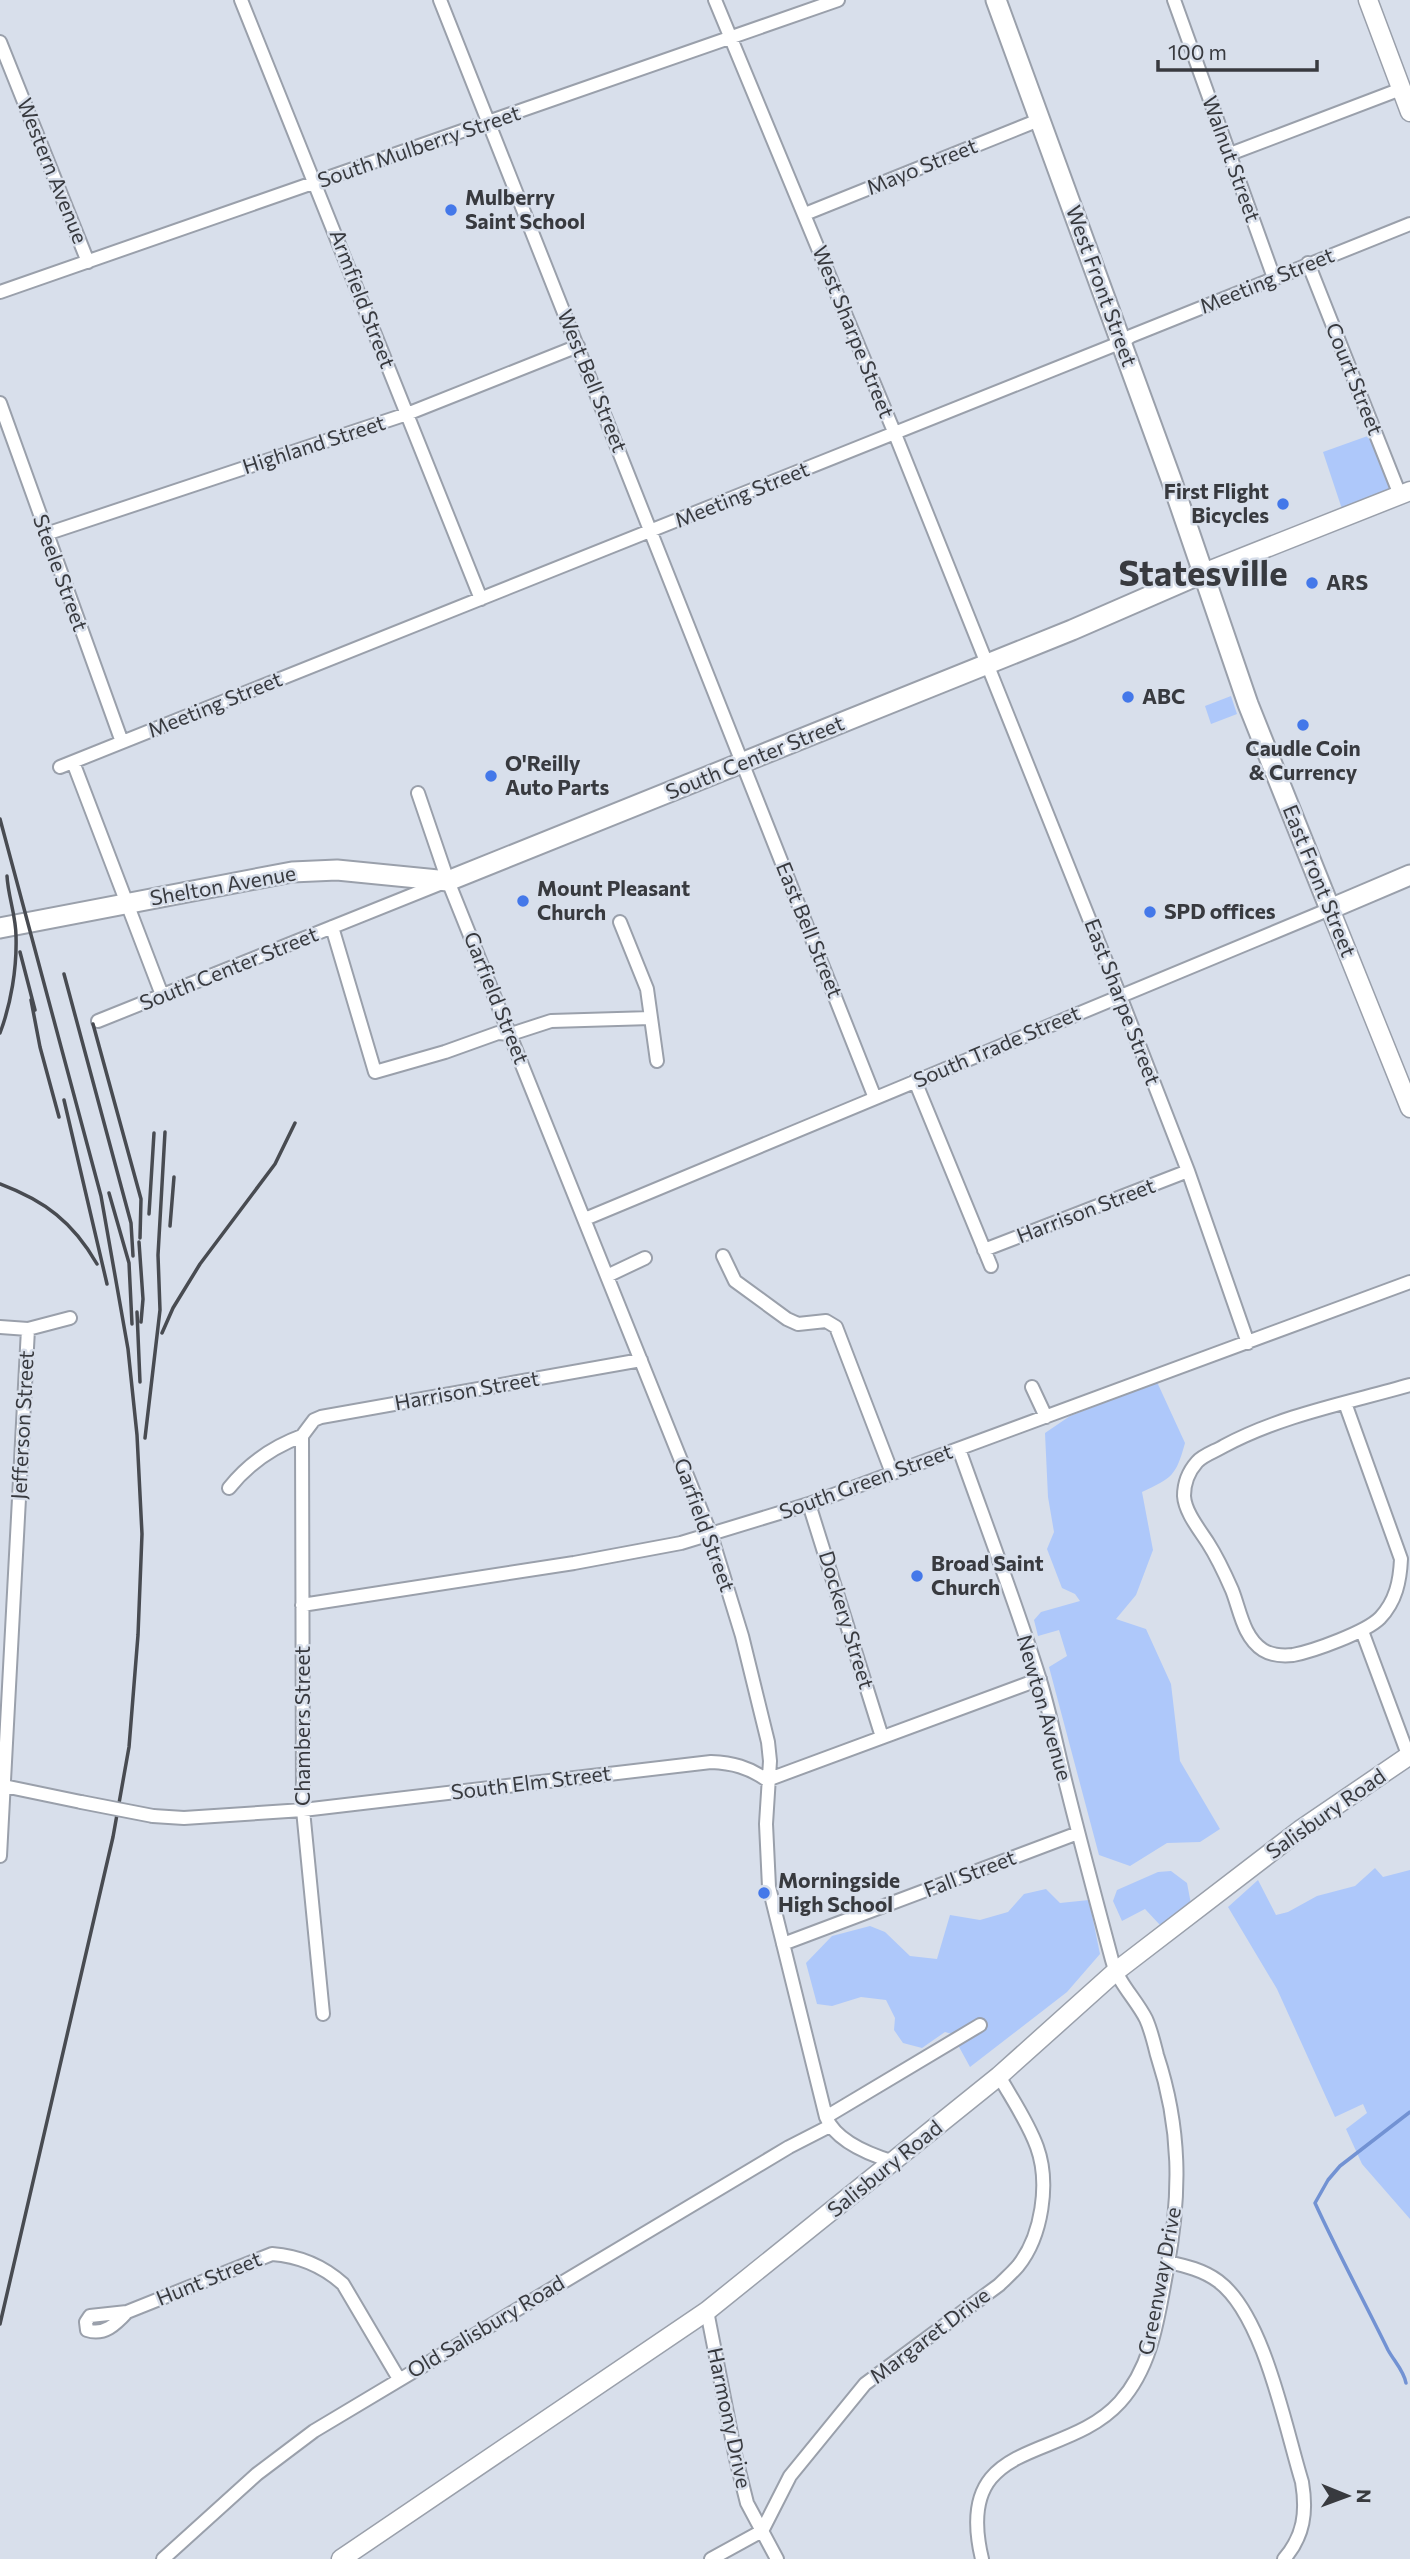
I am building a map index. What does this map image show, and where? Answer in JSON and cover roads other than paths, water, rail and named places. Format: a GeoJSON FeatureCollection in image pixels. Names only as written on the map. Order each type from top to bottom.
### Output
{"type":"FeatureCollection","features":[{"type":"Feature","properties":{"kind":"main road","name":"West Front Street"},"geometry":{"type":"LineString","coordinates":[[996,0],[1122,342],[1203,573]]}},
{"type":"Feature","properties":{"kind":"main road","name":"South Center Street"},"geometry":{"type":"LineString","coordinates":[[448,881],[988,664],[1203,573]]}},
{"type":"Feature","properties":{"kind":"main road","name":"East Front Street"},"geometry":{"type":"LineString","coordinates":[[1203,573],[1248,704],[1330,909]]}},
{"type":"Feature","properties":{"kind":"main road","name":"Shelton Avenue"},"geometry":{"type":"LineString","coordinates":[[0,928],[292,872],[337,870],[448,881]]}},
{"type":"Feature","properties":{"kind":"main road","name":"South Trade Street"},"geometry":{"type":"LineString","coordinates":[[1330,909],[1410,875]]}},
{"type":"Feature","properties":{"kind":"street","name":"Armfield Street"},"geometry":{"type":"LineString","coordinates":[[241,0],[481,599]]}},
{"type":"Feature","properties":{"kind":"street","name":"West Bell Street"},"geometry":{"type":"LineString","coordinates":[[440,0],[743,763]]}},
{"type":"Feature","properties":{"kind":"street","name":"West Sharpe Street"},"geometry":{"type":"LineString","coordinates":[[715,0],[988,664]]}},
{"type":"Feature","properties":{"kind":"street","name":"South Mulberry Street"},"geometry":{"type":"LineString","coordinates":[[0,292],[838,0]]}},
{"type":"Feature","properties":{"kind":"street","name":"Walnut Street"},"geometry":{"type":"LineString","coordinates":[[1174,0],[1274,278]]}},
{"type":"Feature","properties":{"kind":"street"},"geometry":{"type":"LineString","coordinates":[[1368,0],[1410,112]]}},
{"type":"Feature","properties":{"kind":"street","name":"Western Avenue"},"geometry":{"type":"LineString","coordinates":[[0,42],[88,262]]}},
{"type":"Feature","properties":{"kind":"street"},"geometry":{"type":"LineString","coordinates":[[1230,154],[1401,89]]}},
{"type":"Feature","properties":{"kind":"street","name":"Mayo Street"},"geometry":{"type":"LineString","coordinates":[[805,214],[1038,120]]}},
{"type":"Feature","properties":{"kind":"street","name":"Meeting Street"},"geometry":{"type":"LineString","coordinates":[[60,767],[895,434],[1308,263],[1410,224]]}},
{"type":"Feature","properties":{"kind":"street","name":"Court Street"},"geometry":{"type":"LineString","coordinates":[[1308,263],[1405,493]]}},
{"type":"Feature","properties":{"kind":"street","name":"Highland Street"},"geometry":{"type":"LineString","coordinates":[[46,534],[407,414],[578,346]]}},
{"type":"Feature","properties":{"kind":"street","name":"Steele Street"},"geometry":{"type":"LineString","coordinates":[[0,403],[122,742]]}},
{"type":"Feature","properties":{"kind":"street","name":"South Center Street"},"geometry":{"type":"LineString","coordinates":[[1203,573],[1405,493]]}},
{"type":"Feature","properties":{"kind":"street","name":"East Sharpe Street"},"geometry":{"type":"LineString","coordinates":[[988,664],[1188,1171],[1248,1343]]}},
{"type":"Feature","properties":{"kind":"street"},"geometry":{"type":"LineString","coordinates":[[72,762],[163,995]]}},
{"type":"Feature","properties":{"kind":"street","name":"East Bell Street"},"geometry":{"type":"LineString","coordinates":[[743,763],[875,1098]]}},
{"type":"Feature","properties":{"kind":"street","name":"Garfield Street"},"geometry":{"type":"LineString","coordinates":[[418,793],[448,881],[711,1535],[742,1636],[768,1742],[770,1761],[767,1780],[766,1869],[773,1907],[828,2121]]}},
{"type":"Feature","properties":{"kind":"street","name":"South Center Street"},"geometry":{"type":"LineString","coordinates":[[98,1021],[448,881]]}},
{"type":"Feature","properties":{"kind":"street","name":"South Trade Street"},"geometry":{"type":"LineString","coordinates":[[585,1219],[1330,909]]}},
{"type":"Feature","properties":{"kind":"street","name":"East Front Street"},"geometry":{"type":"LineString","coordinates":[[1330,909],[1410,1108]]}},
{"type":"Feature","properties":{"kind":"street"},"geometry":{"type":"LineString","coordinates":[[620,922],[647,989],[657,1061]]}},
{"type":"Feature","properties":{"kind":"street"},"geometry":{"type":"LineString","coordinates":[[332,927],[376,1072],[498,1033],[511,1034],[551,1021],[651,1018]]}},
{"type":"Feature","properties":{"kind":"street"},"geometry":{"type":"LineString","coordinates":[[915,1082],[991,1266]]}},
{"type":"Feature","properties":{"kind":"street","name":"Harrison Street"},"geometry":{"type":"LineString","coordinates":[[984,1250],[1188,1171]]}},
{"type":"Feature","properties":{"kind":"street"},"geometry":{"type":"LineString","coordinates":[[723,1256],[736,1281],[787,1319],[798,1324],[827,1321],[836,1327],[892,1473]]}},
{"type":"Feature","properties":{"kind":"street"},"geometry":{"type":"LineString","coordinates":[[607,1276],[645,1258]]}},
{"type":"Feature","properties":{"kind":"street","name":"South Green Street"},"geometry":{"type":"LineString","coordinates":[[302,1605],[574,1563],[711,1535],[809,1504],[1410,1282]]}},
{"type":"Feature","properties":{"kind":"street"},"geometry":{"type":"LineString","coordinates":[[0,1327],[28,1329],[70,1318]]}},
{"type":"Feature","properties":{"kind":"street","name":"Jefferson Street"},"geometry":{"type":"LineString","coordinates":[[0,1856],[4,1786],[4,1699],[28,1329]]}},
{"type":"Feature","properties":{"kind":"street","name":"Harrison Street"},"geometry":{"type":"LineString","coordinates":[[229,1488],[244,1470],[264,1454],[302,1436],[313,1420],[321,1417],[641,1360]]}},
{"type":"Feature","properties":{"kind":"street"},"geometry":{"type":"LineString","coordinates":[[1345,1403],[1401,1559],[1400,1581],[1392,1601],[1380,1618],[1362,1631],[1294,1655],[1279,1656],[1264,1650],[1248,1633],[1213,1551],[1191,1517],[1184,1497],[1187,1477],[1198,1460],[1245,1435],[1294,1416],[1410,1385]]}},
{"type":"Feature","properties":{"kind":"street"},"geometry":{"type":"LineString","coordinates":[[1032,1387],[1046,1417]]}},
{"type":"Feature","properties":{"kind":"street","name":"Chambers Street"},"geometry":{"type":"LineString","coordinates":[[302,1436],[303,1810],[323,2014]]}},
{"type":"Feature","properties":{"kind":"street","name":"Newton Avenue"},"geometry":{"type":"LineString","coordinates":[[959,1449],[1040,1679],[1115,1972]]}},
{"type":"Feature","properties":{"kind":"street","name":"Dockery Street"},"geometry":{"type":"LineString","coordinates":[[809,1504],[882,1737]]}},
{"type":"Feature","properties":{"kind":"street"},"geometry":{"type":"LineString","coordinates":[[1362,1631],[1409,1757]]}},
{"type":"Feature","properties":{"kind":"street"},"geometry":{"type":"LineString","coordinates":[[767,1780],[1040,1679]]}},
{"type":"Feature","properties":{"kind":"street","name":"Salisbury Road"},"geometry":{"type":"LineString","coordinates":[[341,2559],[707,2311],[999,2076],[1115,1972],[1300,1830],[1409,1757]]}},
{"type":"Feature","properties":{"kind":"street","name":"South Elm Street"},"geometry":{"type":"LineString","coordinates":[[4,1786],[153,1816],[184,1818],[303,1810],[711,1762],[731,1763],[750,1769],[767,1780]]}},
{"type":"Feature","properties":{"kind":"street","name":"Fall Street"},"geometry":{"type":"LineString","coordinates":[[783,1944],[1078,1833]]}},
{"type":"Feature","properties":{"kind":"street","name":"Greenway Drive"},"geometry":{"type":"LineString","coordinates":[[982,2559],[978,2543],[978,2507],[992,2478],[1010,2460],[1097,2423],[1119,2403],[1138,2379],[1150,2352],[1168,2262],[1178,2153],[1174,2119],[1146,2019],[1115,1972]]}},
{"type":"Feature","properties":{"kind":"street","name":"Old Salisbury Road"},"geometry":{"type":"LineString","coordinates":[[163,2559],[283,2454],[399,2379],[789,2147],[980,2025]]}},
{"type":"Feature","properties":{"kind":"street","name":"Margaret Drive"},"geometry":{"type":"LineString","coordinates":[[762,2530],[790,2476],[864,2384],[999,2285],[1018,2266],[1032,2242],[1040,2215],[1042,2172],[1038,2149],[999,2076]]}},
{"type":"Feature","properties":{"kind":"street"},"geometry":{"type":"LineString","coordinates":[[828,2121],[870,2154],[894,2162]]}},
{"type":"Feature","properties":{"kind":"street","name":"Hunt Street"},"geometry":{"type":"LineString","coordinates":[[127,2312],[272,2253],[290,2255],[333,2275],[343,2284],[399,2379]]}},
{"type":"Feature","properties":{"kind":"street"},"geometry":{"type":"LineString","coordinates":[[1168,2262],[1194,2268],[1217,2280],[1237,2298],[1262,2350],[1302,2482],[1306,2505],[1302,2528],[1293,2549],[1284,2559]]}},
{"type":"Feature","properties":{"kind":"street","name":"Harmony Drive"},"geometry":{"type":"LineString","coordinates":[[707,2311],[737,2467],[747,2503],[777,2559]]}},
{"type":"Feature","properties":{"kind":"street"},"geometry":{"type":"LineString","coordinates":[[711,2559],[762,2530]]}},
{"type":"Feature","properties":{"kind":"waterway"},"geometry":{"type":"LineString","coordinates":[[1406,2383],[1315,2203],[1328,2180],[1340,2166],[1410,2112]]}},
{"type":"Feature","properties":{"kind":"railway"},"geometry":{"type":"LineString","coordinates":[[0,819],[101,1196],[128,1349],[137,1435],[142,1534],[138,1635],[129,1747],[113,1837],[0,2324]]}},
{"type":"Feature","properties":{"kind":"railway"},"geometry":{"type":"LineString","coordinates":[[0,1033],[10,998],[16,948],[16,928],[7,876]]}},
{"type":"Feature","properties":{"kind":"railway"},"geometry":{"type":"LineString","coordinates":[[20,952],[35,1010]]}},
{"type":"Feature","properties":{"kind":"railway"},"geometry":{"type":"LineString","coordinates":[[64,974],[131,1223],[133,1256]]}},
{"type":"Feature","properties":{"kind":"railway"},"geometry":{"type":"LineString","coordinates":[[31,1000],[40,1047],[59,1117]]}},
{"type":"Feature","properties":{"kind":"railway"},"geometry":{"type":"LineString","coordinates":[[93,1024],[141,1199],[140,1238]]}},
{"type":"Feature","properties":{"kind":"railway"},"geometry":{"type":"LineString","coordinates":[[64,1100],[107,1284]]}},
{"type":"Feature","properties":{"kind":"railway"},"geometry":{"type":"LineString","coordinates":[[162,1333],[173,1308],[200,1264],[275,1164],[295,1123]]}},
{"type":"Feature","properties":{"kind":"railway"},"geometry":{"type":"LineString","coordinates":[[145,1438],[160,1310],[158,1255],[165,1132]]}},
{"type":"Feature","properties":{"kind":"railway"},"geometry":{"type":"LineString","coordinates":[[149,1214],[154,1133]]}},
{"type":"Feature","properties":{"kind":"railway"},"geometry":{"type":"LineString","coordinates":[[170,1226],[174,1177]]}},
{"type":"Feature","properties":{"kind":"railway"},"geometry":{"type":"LineString","coordinates":[[0,1184],[31,1198],[56,1215],[78,1236],[97,1264]]}},
{"type":"Feature","properties":{"kind":"railway"},"geometry":{"type":"LineString","coordinates":[[109,1193],[129,1263],[132,1324]]}},
{"type":"Feature","properties":{"kind":"railway"},"geometry":{"type":"LineString","coordinates":[[139,1242],[143,1299],[141,1322]]}},
{"type":"Feature","properties":{"kind":"railway"},"geometry":{"type":"LineString","coordinates":[[137,1312],[140,1382]]}},
{"type":"Feature","properties":{"kind":"place","name":"Mulberry Saint School"},"geometry":{"type":"Point","coordinates":[451,210]}},
{"type":"Feature","properties":{"kind":"place","name":"First Flight Bicycles"},"geometry":{"type":"Point","coordinates":[1283,504]}},
{"type":"Feature","properties":{"kind":"place","name":"ARS"},"geometry":{"type":"Point","coordinates":[1312,583]}},
{"type":"Feature","properties":{"kind":"place","name":"ABC"},"geometry":{"type":"Point","coordinates":[1128,697]}},
{"type":"Feature","properties":{"kind":"place","name":"Caudle Coin & Currency"},"geometry":{"type":"Point","coordinates":[1303,725]}},
{"type":"Feature","properties":{"kind":"place","name":"O'Reilly Auto Parts"},"geometry":{"type":"Point","coordinates":[491,776]}},
{"type":"Feature","properties":{"kind":"place","name":"Mount Pleasant Church"},"geometry":{"type":"Point","coordinates":[523,901]}},
{"type":"Feature","properties":{"kind":"place","name":"SPD offices"},"geometry":{"type":"Point","coordinates":[1150,912]}},
{"type":"Feature","properties":{"kind":"place","name":"Broad Saint Church"},"geometry":{"type":"Point","coordinates":[917,1576]}},
{"type":"Feature","properties":{"kind":"place","name":"Morningside High School"},"geometry":{"type":"Point","coordinates":[764,1893]}},
{"type":"Feature","properties":{"kind":"district","name":"Statesville"},"geometry":{"type":"Point","coordinates":[1203,574]}}]}
